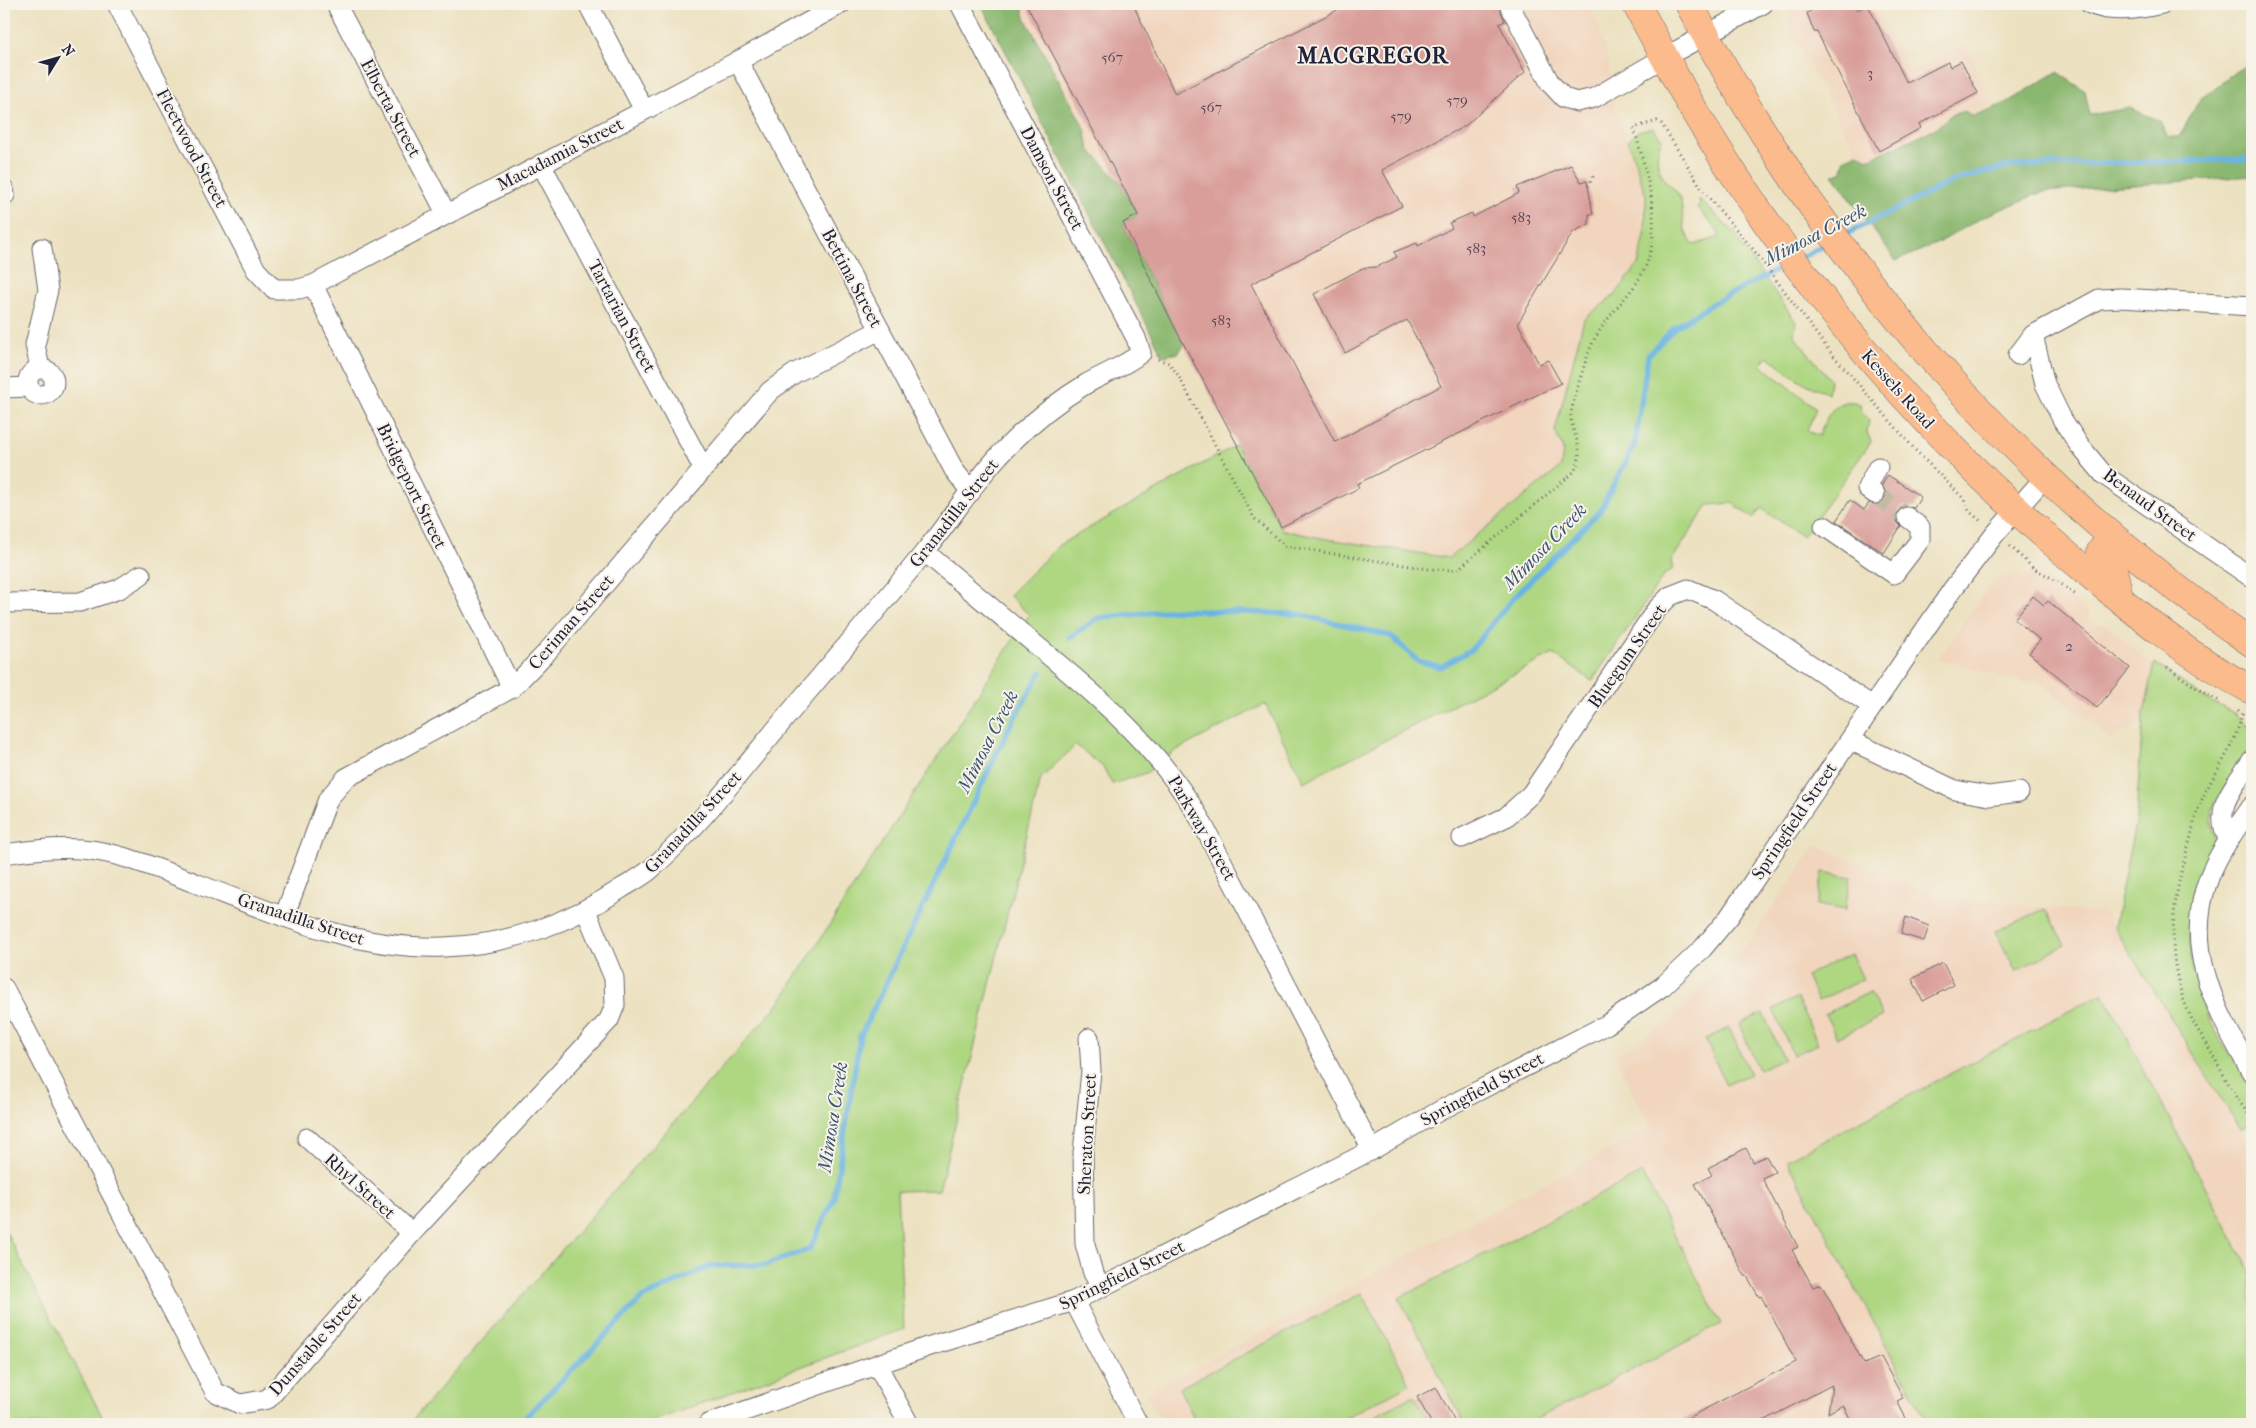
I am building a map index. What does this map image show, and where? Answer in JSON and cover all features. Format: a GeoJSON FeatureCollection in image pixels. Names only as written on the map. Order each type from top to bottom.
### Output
{"type":"FeatureCollection","features":[{"type":"Feature","properties":{"kind":"highway","name":"Kessels Road"},"geometry":{"type":"LineString","coordinates":[[1636,4],[1703,125],[1778,240],[1816,291],[1890,382],[1934,430],[2015,510],[2119,599],[2225,676],[2252,690]]}},
{"type":"Feature","properties":{"kind":"highway"},"geometry":{"type":"LineString","coordinates":[[1689,4],[1765,137],[1822,223],[1860,272],[1974,407],[2045,477],[2112,536],[2165,579],[2252,643]]}},
{"type":"Feature","properties":{"kind":"highway"},"geometry":{"type":"LineString","coordinates":[[2112,536],[2101,551],[2105,561],[2113,569],[2119,599]]}},
{"type":"Feature","properties":{"kind":"street","name":"Fleetwood Street"},"geometry":{"type":"LineString","coordinates":[[117,4],[256,270],[274,289]]}},
{"type":"Feature","properties":{"kind":"street","name":"Elberta Street"},"geometry":{"type":"LineString","coordinates":[[336,4],[446,213]]}},
{"type":"Feature","properties":{"kind":"street"},"geometry":{"type":"LineString","coordinates":[[588,4],[644,110]]}},
{"type":"Feature","properties":{"kind":"street","name":"Macadamia Street"},"geometry":{"type":"LineString","coordinates":[[274,289],[299,289],[313,285],[446,213],[738,61],[841,4]]}},
{"type":"Feature","properties":{"kind":"street","name":"Damson Street"},"geometry":{"type":"LineString","coordinates":[[960,4],[1136,338],[1141,353]]}},
{"type":"Feature","properties":{"kind":"street"},"geometry":{"type":"LineString","coordinates":[[1509,4],[1556,92],[1571,102],[1585,102],[1594,98],[1763,4]]}},
{"type":"Feature","properties":{"kind":"street"},"geometry":{"type":"LineString","coordinates":[[2090,4],[2102,10],[2146,8],[2162,4]]}},
{"type":"Feature","properties":{"kind":"street","name":"Bettina Street"},"geometry":{"type":"LineString","coordinates":[[738,61],[954,470],[971,492]]}},
{"type":"Feature","properties":{"kind":"street","name":"Tartarian Street"},"geometry":{"type":"LineString","coordinates":[[540,164],[703,468]]}},
{"type":"Feature","properties":{"kind":"street"},"geometry":{"type":"LineString","coordinates":[[4,388],[29,388],[40,395],[45,395],[53,390],[54,376],[48,370],[40,368],[35,345],[48,290],[42,248]]}},
{"type":"Feature","properties":{"kind":"street","name":"Bridgeport Street"},"geometry":{"type":"LineString","coordinates":[[313,285],[512,688]]}},
{"type":"Feature","properties":{"kind":"street"},"geometry":{"type":"LineString","coordinates":[[2018,355],[2032,335],[2099,299],[2121,298],[2252,306]]}},
{"type":"Feature","properties":{"kind":"street","name":"Ceriman Street"},"geometry":{"type":"LineString","coordinates":[[284,917],[328,799],[346,778],[512,688],[546,653],[770,390],[796,373],[880,330]]}},
{"type":"Feature","properties":{"kind":"street","name":"Benaud Street"},"geometry":{"type":"LineString","coordinates":[[2032,335],[2045,384],[2062,419],[2079,445],[2104,475],[2252,578]]}},
{"type":"Feature","properties":{"kind":"street","name":"Granadilla Street"},"geometry":{"type":"LineString","coordinates":[[4,854],[49,848],[83,849],[108,853],[147,864],[284,917],[350,938],[407,947],[465,946],[517,936],[586,910],[650,870],[703,816],[925,552],[1006,447],[1060,401],[1089,382],[1124,366],[1141,353]]}},
{"type":"Feature","properties":{"kind":"street"},"geometry":{"type":"LineString","coordinates":[[1875,494],[1866,488],[1878,467]]}},
{"type":"Feature","properties":{"kind":"street","name":"Springfield Street"},"geometry":{"type":"LineString","coordinates":[[708,1424],[927,1347],[1074,1301],[1372,1150],[1441,1110],[1606,1024],[1663,986],[1703,948],[1728,917],[1952,590],[2015,510],[2045,477]]}},
{"type":"Feature","properties":{"kind":"street"},"geometry":{"type":"LineString","coordinates":[[1824,526],[1894,574],[1920,540],[1920,527],[1907,517]]}},
{"type":"Feature","properties":{"kind":"street","name":"Parkway Street"},"geometry":{"type":"LineString","coordinates":[[925,552],[1088,688],[1154,752],[1182,787],[1372,1150]]}},
{"type":"Feature","properties":{"kind":"street"},"geometry":{"type":"LineString","coordinates":[[4,603],[80,602],[119,589],[141,575]]}},
{"type":"Feature","properties":{"kind":"street","name":"Bluegum Street"},"geometry":{"type":"LineString","coordinates":[[1462,838],[1506,817],[1531,794],[1656,610],[1670,596],[1688,589],[1714,600],[1872,706]]}},
{"type":"Feature","properties":{"kind":"street"},"geometry":{"type":"LineString","coordinates":[[1850,740],[1954,790],[1989,796],[2019,792]]}},
{"type":"Feature","properties":{"kind":"street"},"geometry":{"type":"LineString","coordinates":[[2229,840],[2223,830],[2222,810],[2226,799],[2252,760]]}},
{"type":"Feature","properties":{"kind":"street"},"geometry":{"type":"LineString","coordinates":[[2252,806],[2216,861],[2205,888],[2200,912],[2202,962],[2207,986],[2252,1073]]}},
{"type":"Feature","properties":{"kind":"street","name":"Dunstable Street"},"geometry":{"type":"LineString","coordinates":[[4,988],[215,1392],[240,1404],[268,1399],[412,1233],[609,1020],[615,1005],[614,978],[586,910]]}},
{"type":"Feature","properties":{"kind":"street","name":"Sheraton Street"},"geometry":{"type":"LineString","coordinates":[[1089,1038],[1091,1071],[1083,1153],[1085,1244],[1094,1273],[1102,1287]]}},
{"type":"Feature","properties":{"kind":"street","name":"Rhyl Street"},"geometry":{"type":"LineString","coordinates":[[307,1138],[412,1233]]}},
{"type":"Feature","properties":{"kind":"street"},"geometry":{"type":"LineString","coordinates":[[1074,1301],[1138,1424]]}},
{"type":"Feature","properties":{"kind":"street"},"geometry":{"type":"LineString","coordinates":[[877,1365],[909,1424]]}},
{"type":"Feature","properties":{"kind":"path"},"geometry":{"type":"LineString","coordinates":[[1141,353],[1169,363],[1178,375],[1254,518],[1285,546],[1429,569],[1457,570],[1575,471],[1580,455],[1571,416],[1588,354],[1604,323],[1634,286],[1644,269],[1651,247],[1655,215],[1634,128],[1656,121],[1661,123],[1704,192],[1753,249],[1790,302],[1911,445],[1963,498],[1970,512]]}},
{"type":"Feature","properties":{"kind":"path"},"geometry":{"type":"LineString","coordinates":[[1588,186],[1595,173]]}},
{"type":"Feature","properties":{"kind":"path"},"geometry":{"type":"LineString","coordinates":[[2027,561],[2033,568],[2058,580],[2080,599]]}},
{"type":"Feature","properties":{"kind":"path"},"geometry":{"type":"LineString","coordinates":[[2163,664],[2202,691],[2224,703]]}},
{"type":"Feature","properties":{"kind":"path"},"geometry":{"type":"LineString","coordinates":[[2231,706],[2242,714],[2239,730],[2230,752],[2198,807],[2179,874],[2174,903],[2172,936],[2175,966],[2189,1014],[2252,1117]]}},
{"type":"Feature","properties":{"kind":"shaded area"},"geometry":{"type":"Polygon","coordinates":[[[981,4],[1591,4],[1607,54],[1613,98],[1646,197],[1645,236],[1638,265],[1615,295],[1584,319],[1555,431],[1563,449],[1561,467],[1449,558],[1282,530],[1184,345],[981,4]]]}},
{"type":"Feature","properties":{"kind":"shaded area"},"geometry":{"type":"Polygon","coordinates":[[[1794,4],[1873,4],[1910,73],[1965,44],[1994,104],[1865,169],[1788,26],[1790,6],[1794,4]]]}},
{"type":"Feature","properties":{"kind":"shaded area"},"geometry":{"type":"Polygon","coordinates":[[[2030,575],[2048,580],[2088,612],[2089,617],[2097,623],[2106,625],[2153,665],[2143,717],[2130,730],[2111,739],[2037,680],[2032,685],[1938,659],[1990,585],[2010,576],[2030,575]]]}},
{"type":"Feature","properties":{"kind":"shaded area"},"geometry":{"type":"Polygon","coordinates":[[[1816,845],[1939,897],[2105,913],[2252,1148],[2252,1424],[1163,1424],[1146,1393],[1651,1128],[1615,1055],[1664,1025],[1751,939],[1816,845]]]}},
{"type":"Feature","properties":{"kind":"green space"},"geometry":{"type":"Polygon","coordinates":[[[981,4],[1021,4],[1026,20],[1085,129],[1089,149],[1121,183],[1138,215],[1123,224],[1184,345],[1178,353],[1163,356],[981,4]]]}},
{"type":"Feature","properties":{"kind":"green space"},"geometry":{"type":"Polygon","coordinates":[[[2252,60],[2252,176],[2042,192],[1983,217],[1940,242],[1896,261],[1833,175],[1842,171],[1844,159],[1857,153],[1868,159],[1936,128],[1951,115],[1964,111],[1973,116],[2006,103],[2057,72],[2085,91],[2090,115],[2130,108],[2160,121],[2168,137],[2179,137],[2200,99],[2252,60]]]}},
{"type":"Feature","properties":{"kind":"green space"},"geometry":{"type":"Polygon","coordinates":[[[1653,128],[1662,139],[1658,149],[1658,165],[1665,180],[1680,197],[1685,230],[1690,240],[1694,245],[1720,237],[1697,207],[1700,204],[1699,199],[1736,234],[1740,243],[1796,322],[1794,335],[1830,380],[1828,393],[1803,382],[1768,356],[1761,365],[1816,408],[1807,431],[1819,436],[1833,409],[1844,402],[1860,404],[1861,411],[1869,421],[1867,432],[1871,442],[1803,537],[1761,508],[1753,518],[1732,503],[1708,505],[1671,561],[1673,569],[1664,575],[1592,681],[1553,654],[1304,782],[1265,704],[1175,751],[1146,773],[1112,784],[1103,767],[1076,745],[1041,778],[939,1190],[897,1191],[904,1329],[645,1424],[409,1424],[779,1003],[1029,615],[1009,595],[1059,545],[1236,445],[1282,530],[1449,558],[1561,467],[1563,449],[1555,431],[1584,319],[1615,295],[1638,265],[1645,236],[1646,196],[1628,140],[1638,131],[1653,128]]]}},
{"type":"Feature","properties":{"kind":"green space"},"geometry":{"type":"Polygon","coordinates":[[[2155,663],[2202,697],[2234,713],[2247,725],[2252,723],[2252,745],[2213,807],[2211,821],[2215,844],[2196,888],[2191,910],[2190,933],[2195,978],[2202,1000],[2220,1039],[2248,1081],[2252,1091],[2254,1100],[2252,1124],[2241,1130],[2114,927],[2136,819],[2143,717],[2155,663]]]}},
{"type":"Feature","properties":{"kind":"green space"},"geometry":{"type":"Polygon","coordinates":[[[1823,872],[1851,877],[1845,910],[1817,905],[1823,872]]]}},
{"type":"Feature","properties":{"kind":"green space"},"geometry":{"type":"Polygon","coordinates":[[[2045,909],[2065,945],[2016,971],[1995,931],[2045,909]]]}},
{"type":"Feature","properties":{"kind":"green space"},"geometry":{"type":"Polygon","coordinates":[[[1851,954],[1863,979],[1818,1001],[1806,976],[1851,954]]]}},
{"type":"Feature","properties":{"kind":"green space"},"geometry":{"type":"Polygon","coordinates":[[[1870,992],[1882,1016],[1837,1038],[1825,1014],[1870,992]]]}},
{"type":"Feature","properties":{"kind":"green space"},"geometry":{"type":"Polygon","coordinates":[[[2103,993],[2252,1275],[2252,1424],[1928,1424],[1787,1160],[2103,993]]]}},
{"type":"Feature","properties":{"kind":"green space"},"geometry":{"type":"Polygon","coordinates":[[[1797,998],[1818,1044],[1793,1055],[1773,1009],[1797,998]]]}},
{"type":"Feature","properties":{"kind":"green space"},"geometry":{"type":"Polygon","coordinates":[[[1763,1013],[1784,1059],[1759,1070],[1739,1024],[1763,1013]]]}},
{"type":"Feature","properties":{"kind":"green space"},"geometry":{"type":"Polygon","coordinates":[[[1729,1028],[1750,1074],[1726,1085],[1705,1039],[1729,1028]]]}},
{"type":"Feature","properties":{"kind":"green space"},"geometry":{"type":"Polygon","coordinates":[[[1642,1173],[1721,1324],[1527,1424],[1465,1424],[1399,1298],[1642,1173]]]}},
{"type":"Feature","properties":{"kind":"green space"},"geometry":{"type":"Polygon","coordinates":[[[4,1228],[106,1424],[4,1424],[4,1228]]]}},
{"type":"Feature","properties":{"kind":"green space"},"geometry":{"type":"Polygon","coordinates":[[[1362,1293],[1410,1384],[1333,1424],[1197,1424],[1179,1388],[1362,1293]]]}},
{"type":"Feature","properties":{"kind":"green space"},"geometry":{"type":"Polygon","coordinates":[[[1414,1395],[1430,1424],[1361,1424],[1414,1395]]]}},
{"type":"Feature","properties":{"kind":"building"},"geometry":{"type":"Polygon","coordinates":[[[1026,4],[1133,4],[1175,94],[1349,4],[1498,4],[1505,21],[1499,24],[1525,72],[1465,126],[1382,170],[1402,206],[1251,284],[1335,442],[1441,386],[1407,320],[1345,353],[1314,294],[1363,268],[1377,267],[1397,257],[1394,252],[1417,243],[1418,246],[1452,228],[1449,223],[1472,213],[1473,217],[1519,193],[1517,187],[1571,165],[1581,182],[1587,181],[1593,214],[1589,214],[1589,224],[1573,232],[1518,323],[1539,364],[1548,360],[1561,383],[1357,484],[1359,488],[1281,527],[1173,324],[1123,223],[1138,215],[1026,4]]]}},
{"type":"Feature","properties":{"kind":"building"},"geometry":{"type":"Polygon","coordinates":[[[1814,4],[1853,4],[1857,10],[1868,5],[1907,83],[1948,62],[1950,67],[1961,61],[1978,93],[1919,124],[1921,128],[1879,151],[1817,32],[1814,32],[1807,13],[1816,8],[1814,4]]]}},
{"type":"Feature","properties":{"kind":"building"},"geometry":{"type":"Polygon","coordinates":[[[1888,475],[1921,497],[1914,508],[1903,506],[1898,511],[1896,521],[1901,526],[1884,553],[1836,521],[1850,500],[1864,510],[1869,503],[1879,504],[1884,501],[1886,495],[1882,485],[1888,475]]]}},
{"type":"Feature","properties":{"kind":"building"},"geometry":{"type":"Polygon","coordinates":[[[2033,596],[2044,605],[2048,601],[2130,668],[2097,708],[2029,653],[2040,640],[2014,619],[2033,596]]]}},
{"type":"Feature","properties":{"kind":"building"},"geometry":{"type":"Polygon","coordinates":[[[1906,917],[1929,926],[1924,941],[1901,934],[1906,917]]]}},
{"type":"Feature","properties":{"kind":"building"},"geometry":{"type":"Polygon","coordinates":[[[1943,963],[1954,985],[1923,1001],[1912,979],[1943,963]]]}},
{"type":"Feature","properties":{"kind":"building"},"geometry":{"type":"Polygon","coordinates":[[[1746,1148],[1753,1162],[1766,1156],[1775,1172],[1762,1178],[1798,1247],[1792,1250],[1813,1287],[1821,1284],[1864,1364],[1881,1357],[1903,1398],[1897,1401],[1909,1424],[1853,1424],[1843,1405],[1828,1413],[1832,1385],[1757,1424],[1676,1424],[1796,1362],[1761,1296],[1759,1297],[1747,1276],[1745,1276],[1695,1184],[1712,1175],[1708,1168],[1746,1148]]]}},
{"type":"Feature","properties":{"kind":"building"},"geometry":{"type":"Polygon","coordinates":[[[1436,1387],[1456,1424],[1432,1424],[1417,1397],[1436,1387]]]}},
{"type":"Feature","properties":{"kind":"waterway","name":"Mimosa Creek"},"geometry":{"type":"LineString","coordinates":[[1844,235],[1953,181],[2009,166],[2252,159]]}},
{"type":"Feature","properties":{"kind":"waterway","name":"Mimosa Creek"},"geometry":{"type":"LineString","coordinates":[[1802,257],[1829,243]]}},
{"type":"Feature","properties":{"kind":"waterway","name":"Mimosa Creek"},"geometry":{"type":"LineString","coordinates":[[1069,638],[1098,618],[1174,610],[1298,614],[1391,636],[1418,661],[1441,667],[1472,649],[1513,598],[1600,511],[1635,444],[1648,355],[1674,328],[1713,303],[1787,265]]}},
{"type":"Feature","properties":{"kind":"waterway","name":"Mimosa Creek"},"geometry":{"type":"LineString","coordinates":[[519,1424],[642,1298],[711,1266],[765,1265],[810,1249],[834,1198],[860,1037],[1011,724],[1041,672]]}},
{"type":"Feature","properties":{"kind":"tunnel"},"geometry":{"type":"LineString","coordinates":[[1875,494],[1907,517]]}},
{"type":"Feature","properties":{"kind":"district","name":"MACGREGOR"},"geometry":{"type":"Point","coordinates":[1373,55]}}]}
